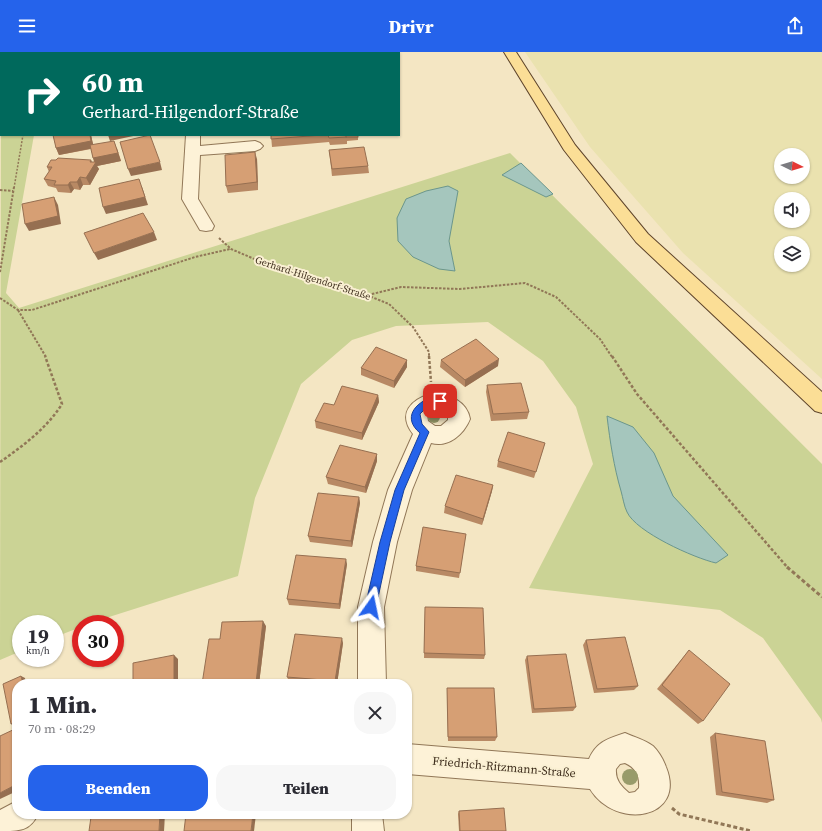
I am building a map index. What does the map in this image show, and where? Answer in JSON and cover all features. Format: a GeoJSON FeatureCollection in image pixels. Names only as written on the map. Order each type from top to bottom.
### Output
{"type":"FeatureCollection","features":[{"type":"Feature","properties":{"kind":"main road"},"geometry":{"type":"LineString","coordinates":[[510,52],[569,147],[642,238],[822,405]]}},
{"type":"Feature","properties":{"kind":"street"},"geometry":{"type":"LineString","coordinates":[[206,226],[190,199],[192,143],[255,146]]}},
{"type":"Feature","properties":{"kind":"street"},"geometry":{"type":"LineString","coordinates":[[432,401],[448,403],[455,408],[458,414],[458,421],[455,427],[445,433],[433,434],[425,432],[419,427],[416,421],[416,414],[424,403],[432,401]]}},
{"type":"Feature","properties":{"kind":"street"},"geometry":{"type":"LineString","coordinates":[[372,679],[371,607],[385,542],[400,490],[425,432]]}},
{"type":"Feature","properties":{"kind":"street"},"geometry":{"type":"LineString","coordinates":[[625,748],[635,751],[645,758],[652,768],[655,780],[654,791],[650,800],[642,807],[631,808],[620,805],[611,797],[604,787],[601,776],[602,764],[607,755],[615,750],[625,748]]}},
{"type":"Feature","properties":{"kind":"street","name":"Friedrich-Ritzmann-Straße"},"geometry":{"type":"LineString","coordinates":[[412,759],[601,776]]}},
{"type":"Feature","properties":{"kind":"street"},"geometry":{"type":"LineString","coordinates":[[0,828],[15,819]]}},
{"type":"Feature","properties":{"kind":"street"},"geometry":{"type":"LineString","coordinates":[[367,819],[368,831]]}},
{"type":"Feature","properties":{"kind":"path"},"geometry":{"type":"LineString","coordinates":[[0,272],[24,136]]}},
{"type":"Feature","properties":{"kind":"path"},"geometry":{"type":"LineString","coordinates":[[0,190],[14,191]]}},
{"type":"Feature","properties":{"kind":"path","name":"Gerhard-Hilgendorf-Straße"},"geometry":{"type":"LineString","coordinates":[[206,226],[231,248],[259,261],[342,285],[389,304],[413,327],[428,352],[432,401]]}},
{"type":"Feature","properties":{"kind":"path"},"geometry":{"type":"LineString","coordinates":[[18,310],[32,310],[195,257],[231,248]]}},
{"type":"Feature","properties":{"kind":"path"},"geometry":{"type":"LineString","coordinates":[[368,296],[401,287],[460,289],[525,283],[556,297],[600,339],[637,394],[786,567],[822,597]]}},
{"type":"Feature","properties":{"kind":"path"},"geometry":{"type":"LineString","coordinates":[[0,298],[18,310],[48,361],[62,404],[53,418],[20,448],[0,462]]}},
{"type":"Feature","properties":{"kind":"path"},"geometry":{"type":"LineString","coordinates":[[654,791],[679,814],[751,831]]}},
{"type":"Feature","properties":{"kind":"shaded area"},"geometry":{"type":"Polygon","coordinates":[[[525,52],[822,52],[822,379],[683,253],[590,147],[525,52]]]}},
{"type":"Feature","properties":{"kind":"green space"},"geometry":{"type":"Polygon","coordinates":[[[1,136],[34,136],[6,293],[19,308],[510,153],[822,464],[822,723],[821,719],[763,638],[720,610],[529,588],[593,464],[576,407],[543,361],[488,322],[396,326],[352,340],[301,384],[255,498],[238,576],[115,615],[72,615],[72,630],[64,634],[64,615],[12,615],[12,655],[0,660],[1,136]]]}},
{"type":"Feature","properties":{"kind":"water"},"geometry":{"type":"Polygon","coordinates":[[[521,163],[553,194],[546,197],[502,175],[521,163]]]}},
{"type":"Feature","properties":{"kind":"water"},"geometry":{"type":"Polygon","coordinates":[[[448,186],[458,191],[449,241],[455,271],[439,269],[413,257],[398,241],[397,218],[406,199],[426,191],[448,186]]]}},
{"type":"Feature","properties":{"kind":"water"},"geometry":{"type":"Polygon","coordinates":[[[607,416],[633,427],[654,453],[673,496],[728,555],[716,563],[694,556],[653,536],[633,520],[626,510],[612,454],[607,416]]]}},
{"type":"Feature","properties":{"kind":"building"},"geometry":{"type":"Polygon","coordinates":[[[53,136],[90,136],[91,141],[56,148],[53,136]]]}},
{"type":"Feature","properties":{"kind":"building"},"geometry":{"type":"Polygon","coordinates":[[[150,136],[160,162],[128,169],[120,142],[150,136]]]}},
{"type":"Feature","properties":{"kind":"building"},"geometry":{"type":"Polygon","coordinates":[[[271,136],[309,136],[271,139],[271,136]]]}},
{"type":"Feature","properties":{"kind":"building"},"geometry":{"type":"Polygon","coordinates":[[[328,136],[347,137],[329,138],[328,136]]]}},
{"type":"Feature","properties":{"kind":"building"},"geometry":{"type":"Polygon","coordinates":[[[346,136],[358,136],[358,137],[346,136]]]}},
{"type":"Feature","properties":{"kind":"building"},"geometry":{"type":"Polygon","coordinates":[[[114,141],[118,153],[93,158],[90,145],[114,141]]]}},
{"type":"Feature","properties":{"kind":"building"},"geometry":{"type":"Polygon","coordinates":[[[364,147],[368,166],[332,169],[329,150],[364,147]]]}},
{"type":"Feature","properties":{"kind":"building"},"geometry":{"type":"Polygon","coordinates":[[[255,152],[257,182],[226,186],[225,155],[255,152]]]}},
{"type":"Feature","properties":{"kind":"building"},"geometry":{"type":"Polygon","coordinates":[[[58,158],[91,160],[90,162],[96,162],[86,178],[80,177],[77,182],[70,182],[68,185],[54,185],[56,181],[44,179],[52,167],[47,167],[51,160],[56,160],[58,158]]]}},
{"type":"Feature","properties":{"kind":"building"},"geometry":{"type":"Polygon","coordinates":[[[139,179],[145,197],[103,207],[99,188],[139,179]]]}},
{"type":"Feature","properties":{"kind":"building"},"geometry":{"type":"Polygon","coordinates":[[[54,197],[58,216],[25,224],[22,204],[54,197]]]}},
{"type":"Feature","properties":{"kind":"building"},"geometry":{"type":"Polygon","coordinates":[[[143,213],[154,232],[94,253],[84,233],[143,213]]]}},
{"type":"Feature","properties":{"kind":"building"},"geometry":{"type":"Polygon","coordinates":[[[476,339],[499,359],[465,380],[441,360],[476,339]]]}},
{"type":"Feature","properties":{"kind":"building"},"geometry":{"type":"Polygon","coordinates":[[[376,347],[407,360],[394,381],[361,368],[376,347]]]}},
{"type":"Feature","properties":{"kind":"building"},"geometry":{"type":"Polygon","coordinates":[[[521,383],[529,412],[493,414],[487,385],[521,383]]]}},
{"type":"Feature","properties":{"kind":"building"},"geometry":{"type":"Polygon","coordinates":[[[342,386],[378,395],[362,433],[315,421],[324,403],[334,405],[342,386]]]}},
{"type":"Feature","properties":{"kind":"building"},"geometry":{"type":"Polygon","coordinates":[[[508,432],[545,443],[536,472],[498,461],[508,432]]]}},
{"type":"Feature","properties":{"kind":"building"},"geometry":{"type":"Polygon","coordinates":[[[340,445],[377,454],[365,487],[326,477],[340,445]]]}},
{"type":"Feature","properties":{"kind":"building"},"geometry":{"type":"Polygon","coordinates":[[[456,475],[493,485],[483,519],[445,506],[456,475]]]}},
{"type":"Feature","properties":{"kind":"building"},"geometry":{"type":"Polygon","coordinates":[[[318,493],[359,497],[351,541],[308,536],[318,493]]]}},
{"type":"Feature","properties":{"kind":"building"},"geometry":{"type":"Polygon","coordinates":[[[423,527],[466,534],[460,573],[416,566],[423,527]]]}},
{"type":"Feature","properties":{"kind":"building"},"geometry":{"type":"Polygon","coordinates":[[[296,555],[346,559],[339,604],[287,599],[296,555]]]}},
{"type":"Feature","properties":{"kind":"building"},"geometry":{"type":"Polygon","coordinates":[[[425,607],[483,608],[485,655],[424,653],[425,607]]]}},
{"type":"Feature","properties":{"kind":"building"},"geometry":{"type":"Polygon","coordinates":[[[263,621],[256,679],[203,679],[209,639],[220,639],[222,622],[263,621]]]}},
{"type":"Feature","properties":{"kind":"building"},"geometry":{"type":"Polygon","coordinates":[[[295,634],[342,638],[335,679],[287,677],[295,634]]]}},
{"type":"Feature","properties":{"kind":"building"},"geometry":{"type":"Polygon","coordinates":[[[625,637],[638,686],[597,689],[586,640],[625,637]]]}},
{"type":"Feature","properties":{"kind":"building"},"geometry":{"type":"Polygon","coordinates":[[[689,650],[730,684],[703,721],[662,685],[689,650]]]}},
{"type":"Feature","properties":{"kind":"building"},"geometry":{"type":"Polygon","coordinates":[[[566,654],[576,707],[534,709],[527,656],[566,654]]]}},
{"type":"Feature","properties":{"kind":"building"},"geometry":{"type":"Polygon","coordinates":[[[174,655],[174,679],[133,679],[133,663],[174,655]]]}},
{"type":"Feature","properties":{"kind":"building"},"geometry":{"type":"Polygon","coordinates":[[[21,676],[22,679],[14,679],[21,676]]]}},
{"type":"Feature","properties":{"kind":"building"},"geometry":{"type":"Polygon","coordinates":[[[12,680],[11,724],[3,684],[12,680]]]}},
{"type":"Feature","properties":{"kind":"building"},"geometry":{"type":"Polygon","coordinates":[[[447,688],[494,688],[497,737],[448,737],[447,688]]]}},
{"type":"Feature","properties":{"kind":"building"},"geometry":{"type":"Polygon","coordinates":[[[12,730],[12,787],[0,793],[0,736],[12,730]]]}},
{"type":"Feature","properties":{"kind":"building"},"geometry":{"type":"Polygon","coordinates":[[[715,733],[765,741],[774,800],[722,792],[715,733]]]}},
{"type":"Feature","properties":{"kind":"building"},"geometry":{"type":"Polygon","coordinates":[[[504,808],[506,831],[460,831],[459,811],[504,808]]]}},
{"type":"Feature","properties":{"kind":"building"},"geometry":{"type":"Polygon","coordinates":[[[91,819],[160,819],[159,831],[89,831],[91,819]]]}},
{"type":"Feature","properties":{"kind":"building"},"geometry":{"type":"Polygon","coordinates":[[[185,819],[252,819],[251,831],[184,831],[185,819]]]}},
{"type":"Feature","properties":{"kind":"route"},"geometry":{"type":"LineString","coordinates":[[371,607],[385,542],[400,490],[425,432],[419,427],[416,421],[416,414],[424,403],[440,401]]}}]}
